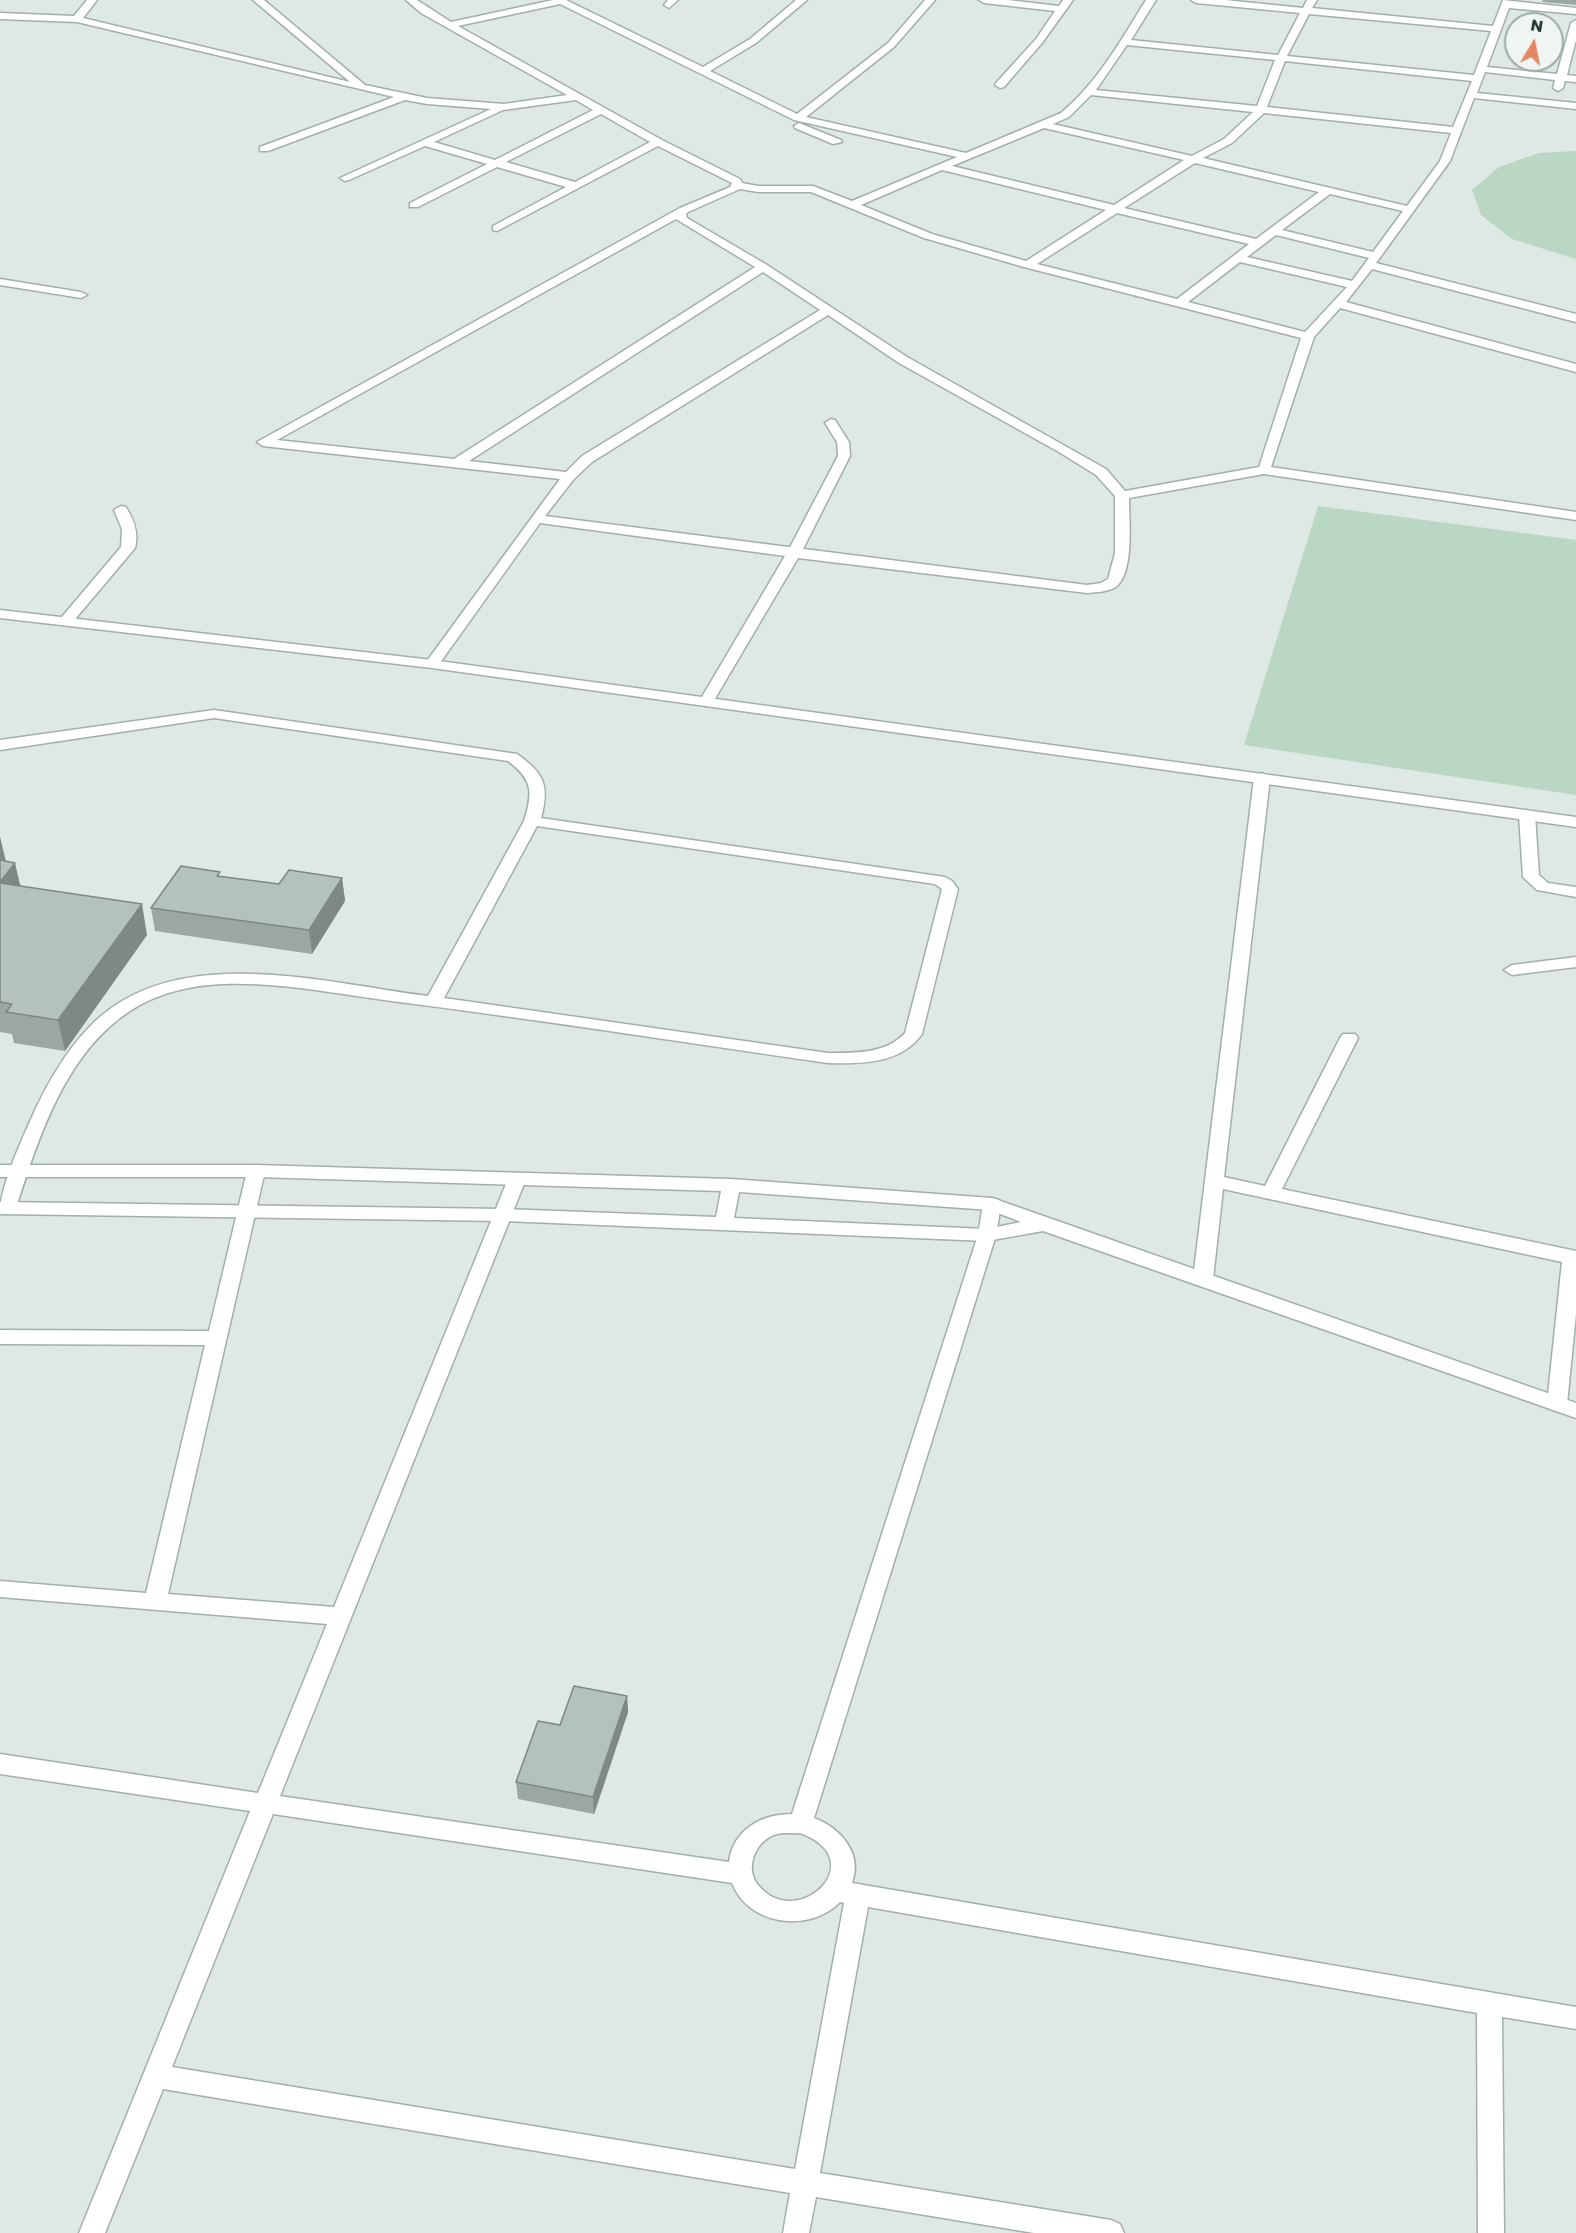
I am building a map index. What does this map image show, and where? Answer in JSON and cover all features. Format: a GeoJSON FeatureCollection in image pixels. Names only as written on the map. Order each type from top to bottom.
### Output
{"type":"FeatureCollection","features":[{"type":"Feature","properties":{"kind":"street"},"geometry":{"type":"LineString","coordinates":[[77,19],[92,0]]}},
{"type":"Feature","properties":{"kind":"street"},"geometry":{"type":"LineString","coordinates":[[258,0],[364,88]]}},
{"type":"Feature","properties":{"kind":"street"},"geometry":{"type":"LineString","coordinates":[[411,0],[424,11],[658,142],[736,181],[738,185]]}},
{"type":"Feature","properties":{"kind":"street"},"geometry":{"type":"LineString","coordinates":[[450,25],[562,0],[800,119],[967,156]]}},
{"type":"Feature","properties":{"kind":"street"},"geometry":{"type":"LineString","coordinates":[[703,71],[753,41],[802,0]]}},
{"type":"Feature","properties":{"kind":"street"},"geometry":{"type":"LineString","coordinates":[[837,142],[800,128],[800,119],[891,45],[930,0]]}},
{"type":"Feature","properties":{"kind":"street"},"geometry":{"type":"LineString","coordinates":[[984,0],[1065,4]]}},
{"type":"Feature","properties":{"kind":"street"},"geometry":{"type":"LineString","coordinates":[[851,205],[1065,115],[1078,106],[1125,42],[1151,0]]}},
{"type":"Feature","properties":{"kind":"street"},"geometry":{"type":"LineString","coordinates":[[1196,0],[1498,29]]}},
{"type":"Feature","properties":{"kind":"street"},"geometry":{"type":"LineString","coordinates":[[1028,265],[1193,159],[1228,141],[1261,110],[1281,58],[1312,0]]}},
{"type":"Feature","properties":{"kind":"street"},"geometry":{"type":"LineString","coordinates":[[1264,470],[1308,336],[1355,285],[1445,161],[1507,3],[1576,11]]}},
{"type":"Feature","properties":{"kind":"street"},"geometry":{"type":"LineString","coordinates":[[1000,85],[1039,41],[1065,4]]}},
{"type":"Feature","properties":{"kind":"street"},"geometry":{"type":"LineString","coordinates":[[0,16],[77,19],[403,97],[504,107],[578,97]]}},
{"type":"Feature","properties":{"kind":"street"},"geometry":{"type":"LineString","coordinates":[[1554,104],[1560,77],[1571,55],[1575,29]]}},
{"type":"Feature","properties":{"kind":"street"},"geometry":{"type":"LineString","coordinates":[[1125,42],[1281,58],[1479,74],[1576,79]]}},
{"type":"Feature","properties":{"kind":"street"},"geometry":{"type":"LineString","coordinates":[[1088,92],[1456,130]]}},
{"type":"Feature","properties":{"kind":"street"},"geometry":{"type":"LineString","coordinates":[[1470,95],[1576,106]]}},
{"type":"Feature","properties":{"kind":"street"},"geometry":{"type":"LineString","coordinates":[[264,149],[403,97]]}},
{"type":"Feature","properties":{"kind":"street"},"geometry":{"type":"LineString","coordinates":[[345,178],[504,107]]}},
{"type":"Feature","properties":{"kind":"street"},"geometry":{"type":"LineString","coordinates":[[414,205],[601,110]]}},
{"type":"Feature","properties":{"kind":"street"},"geometry":{"type":"LineString","coordinates":[[1042,124],[1408,209]]}},
{"type":"Feature","properties":{"kind":"street"},"geometry":{"type":"LineString","coordinates":[[423,142],[576,186]]}},
{"type":"Feature","properties":{"kind":"street"},"geometry":{"type":"LineString","coordinates":[[497,228],[658,142]]}},
{"type":"Feature","properties":{"kind":"street"},"geometry":{"type":"LineString","coordinates":[[941,167],[1257,243]]}},
{"type":"Feature","properties":{"kind":"street"},"geometry":{"type":"LineString","coordinates":[[568,476],[263,442],[680,213],[738,185],[760,190],[805,187],[928,236],[1028,265],[1308,336]]}},
{"type":"Feature","properties":{"kind":"street"},"geometry":{"type":"LineString","coordinates":[[1179,303],[1327,191]]}},
{"type":"Feature","properties":{"kind":"street"},"geometry":{"type":"LineString","coordinates":[[536,519],[794,554],[1087,589],[1102,587],[1114,581],[1120,567],[1122,495],[1101,472],[1065,449],[903,360],[763,267],[682,220],[680,213]]}},
{"type":"Feature","properties":{"kind":"street"},"geometry":{"type":"LineString","coordinates":[[1273,231],[1576,318]]}},
{"type":"Feature","properties":{"kind":"street"},"geometry":{"type":"LineString","coordinates":[[1238,258],[1355,285]]}},
{"type":"Feature","properties":{"kind":"street"},"geometry":{"type":"LineString","coordinates":[[456,464],[763,267]]}},
{"type":"Feature","properties":{"kind":"street"},"geometry":{"type":"LineString","coordinates":[[0,282],[81,295]]}},
{"type":"Feature","properties":{"kind":"street"},"geometry":{"type":"LineString","coordinates":[[1339,304],[1576,368]]}},
{"type":"Feature","properties":{"kind":"street"},"geometry":{"type":"LineString","coordinates":[[432,663],[568,476],[587,459],[828,310]]}},
{"type":"Feature","properties":{"kind":"street"},"geometry":{"type":"LineString","coordinates":[[706,702],[794,554],[844,456],[846,449],[831,423]]}},
{"type":"Feature","properties":{"kind":"street"},"geometry":{"type":"LineString","coordinates":[[1122,495],[1264,470],[1576,516]]}},
{"type":"Feature","properties":{"kind":"street"},"geometry":{"type":"LineString","coordinates":[[66,621],[128,548],[132,537],[130,527],[121,510]]}},
{"type":"Feature","properties":{"kind":"street"},"geometry":{"type":"LineString","coordinates":[[0,614],[432,663],[1576,822]]}},
{"type":"Feature","properties":{"kind":"street"},"geometry":{"type":"LineString","coordinates":[[0,746],[214,714],[512,757],[534,774],[538,785],[537,806],[532,821],[434,1001]]}},
{"type":"Feature","properties":{"kind":"street"},"geometry":{"type":"LineString","coordinates":[[1203,1279],[1262,778]]}},
{"type":"Feature","properties":{"kind":"street"},"geometry":{"type":"LineString","coordinates":[[1527,815],[1531,877],[1543,887],[1576,892]]}},
{"type":"Feature","properties":{"kind":"street"},"geometry":{"type":"LineString","coordinates":[[532,821],[927,879],[946,884],[950,889],[913,1034],[909,1041],[899,1048],[879,1054],[854,1059],[828,1058],[434,1001],[281,983],[226,979],[179,986],[142,998],[115,1014],[87,1040],[64,1069],[9,1171],[4,1208],[504,1215],[987,1235],[1044,1224]]}},
{"type":"Feature","properties":{"kind":"street"},"geometry":{"type":"LineString","coordinates":[[1512,970],[1576,962]]}},
{"type":"Feature","properties":{"kind":"street"},"geometry":{"type":"LineString","coordinates":[[1271,1193],[1349,1038]]}},
{"type":"Feature","properties":{"kind":"street"},"geometry":{"type":"LineString","coordinates":[[9,1171],[256,1171],[731,1185],[992,1204],[1576,1411]]}},
{"type":"Feature","properties":{"kind":"street"},"geometry":{"type":"LineString","coordinates":[[155,1602],[256,1171]]}},
{"type":"Feature","properties":{"kind":"street"},"geometry":{"type":"LineString","coordinates":[[92,2233],[263,1803],[517,1179]]}},
{"type":"Feature","properties":{"kind":"street"},"geometry":{"type":"LineString","coordinates":[[1215,1181],[1574,1257],[1557,1404]]}},
{"type":"Feature","properties":{"kind":"street"},"geometry":{"type":"LineString","coordinates":[[724,1224],[731,1185]]}},
{"type":"Feature","properties":{"kind":"street"},"geometry":{"type":"LineString","coordinates":[[801,1823],[987,1235],[992,1204]]}},
{"type":"Feature","properties":{"kind":"street"},"geometry":{"type":"LineString","coordinates":[[0,1337],[216,1338]]}},
{"type":"Feature","properties":{"kind":"street"},"geometry":{"type":"LineString","coordinates":[[0,1589],[340,1616]]}},
{"type":"Feature","properties":{"kind":"street"},"geometry":{"type":"LineString","coordinates":[[0,1764],[739,1874]]}},
{"type":"Feature","properties":{"kind":"street"},"geometry":{"type":"LineString","coordinates":[[796,2233],[806,2181],[847,1893],[839,1849],[825,1832],[801,1823],[777,1825],[755,1834],[741,1853],[739,1874],[748,1894],[769,1908],[794,1912],[818,1906],[847,1893],[1576,2018]]}},
{"type":"Feature","properties":{"kind":"street"},"geometry":{"type":"LineString","coordinates":[[1489,2004],[1491,2233]]}},
{"type":"Feature","properties":{"kind":"street"},"geometry":{"type":"LineString","coordinates":[[155,2076],[1112,2233]]}},
{"type":"Feature","properties":{"kind":"green space"},"geometry":{"type":"Polygon","coordinates":[[[1576,151],[1576,259],[1512,239],[1481,215],[1472,190],[1499,167],[1539,153],[1576,151]]]}},
{"type":"Feature","properties":{"kind":"green space"},"geometry":{"type":"Polygon","coordinates":[[[1318,506],[1576,540],[1576,795],[1244,745],[1318,506]]]}},
{"type":"Feature","properties":{"kind":"building"},"geometry":{"type":"Polygon","coordinates":[[[0,860],[15,863],[0,882],[0,860]]]}},
{"type":"Feature","properties":{"kind":"building"},"geometry":{"type":"Polygon","coordinates":[[[181,866],[220,872],[217,876],[279,884],[289,870],[342,878],[309,930],[151,908],[181,866]]]}},
{"type":"Feature","properties":{"kind":"building"},"geometry":{"type":"Polygon","coordinates":[[[0,883],[142,904],[58,1020],[6,1012],[12,1004],[0,1002],[0,883]]]}},
{"type":"Feature","properties":{"kind":"building"},"geometry":{"type":"Polygon","coordinates":[[[574,1686],[627,1696],[593,1797],[516,1782],[538,1721],[560,1725],[574,1686]]]}}]}
